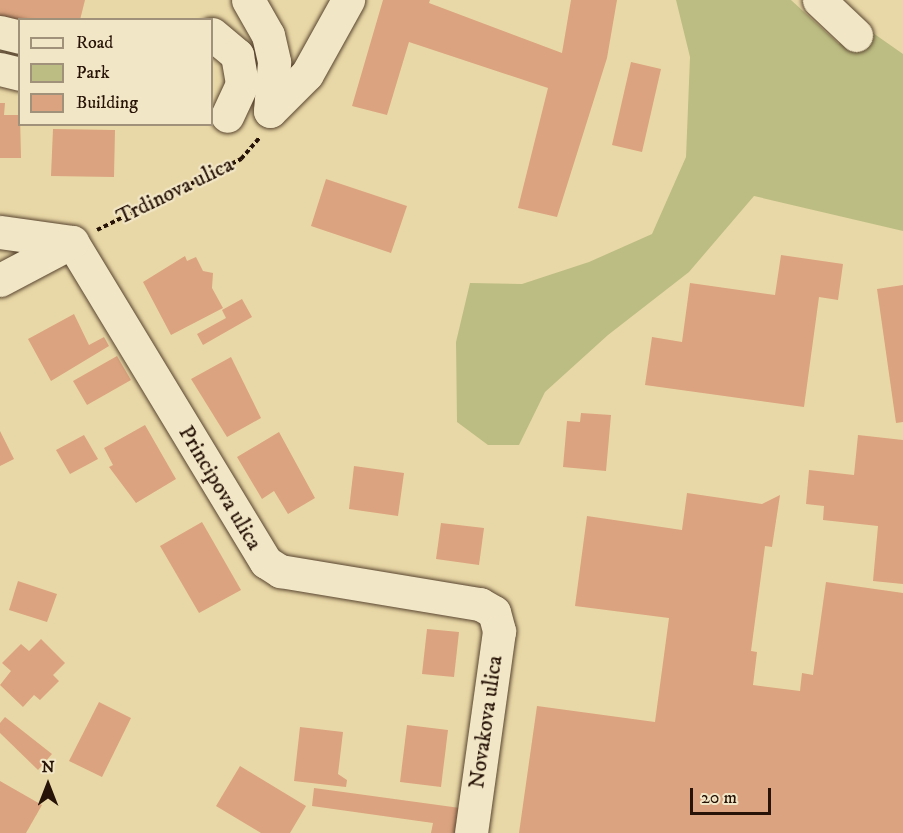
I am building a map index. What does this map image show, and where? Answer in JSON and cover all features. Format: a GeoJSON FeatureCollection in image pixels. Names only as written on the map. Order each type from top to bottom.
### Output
{"type":"FeatureCollection","features":[{"type":"Feature","properties":{"kind":"street"},"geometry":{"type":"LineString","coordinates":[[248,0],[268,35],[274,62],[270,111]]}},
{"type":"Feature","properties":{"kind":"street"},"geometry":{"type":"LineString","coordinates":[[220,115],[270,111],[307,74],[348,0]]}},
{"type":"Feature","properties":{"kind":"street"},"geometry":{"type":"LineString","coordinates":[[819,0],[856,35]]}},
{"type":"Feature","properties":{"kind":"street"},"geometry":{"type":"LineString","coordinates":[[0,32],[18,36]]}},
{"type":"Feature","properties":{"kind":"street"},"geometry":{"type":"LineString","coordinates":[[213,35],[237,55],[242,84],[220,115]]}},
{"type":"Feature","properties":{"kind":"street"},"geometry":{"type":"LineString","coordinates":[[0,69],[18,74]]}},
{"type":"Feature","properties":{"kind":"street"},"geometry":{"type":"LineString","coordinates":[[0,232],[72,242]]}},
{"type":"Feature","properties":{"kind":"street"},"geometry":{"type":"LineString","coordinates":[[0,280],[72,242]]}},
{"type":"Feature","properties":{"kind":"street","name":"Principova ulica"},"geometry":{"type":"LineString","coordinates":[[72,242],[266,562],[280,571],[480,604],[494,612]]}},
{"type":"Feature","properties":{"kind":"street","name":"Novakova ulica"},"geometry":{"type":"LineString","coordinates":[[471,833],[499,631],[494,612]]}},
{"type":"Feature","properties":{"kind":"path","name":"Trdinova ulica"},"geometry":{"type":"LineString","coordinates":[[72,242],[241,159],[258,142],[270,111]]}},
{"type":"Feature","properties":{"kind":"green space"},"geometry":{"type":"Polygon","coordinates":[[[676,0],[791,0],[839,44],[853,19],[903,54],[903,231],[754,196],[689,272],[608,335],[545,392],[519,445],[488,445],[457,422],[456,342],[470,283],[522,284],[589,262],[652,234],[686,157],[690,57],[676,0]]]}},
{"type":"Feature","properties":{"kind":"building"},"geometry":{"type":"Polygon","coordinates":[[[0,0],[85,0],[80,18],[18,18],[18,22],[0,17],[0,0]]]}},
{"type":"Feature","properties":{"kind":"building"},"geometry":{"type":"Polygon","coordinates":[[[383,0],[430,0],[429,3],[562,53],[571,0],[617,0],[607,58],[557,217],[518,208],[548,88],[409,42],[387,115],[352,106],[383,0]]]}},
{"type":"Feature","properties":{"kind":"building"},"geometry":{"type":"Polygon","coordinates":[[[631,62],[661,69],[642,152],[612,145],[631,62]]]}},
{"type":"Feature","properties":{"kind":"building"},"geometry":{"type":"Polygon","coordinates":[[[0,103],[5,103],[4,115],[18,115],[21,158],[0,158],[0,103]]]}},
{"type":"Feature","properties":{"kind":"building"},"geometry":{"type":"Polygon","coordinates":[[[53,129],[115,130],[114,177],[51,176],[53,129]]]}},
{"type":"Feature","properties":{"kind":"building"},"geometry":{"type":"Polygon","coordinates":[[[326,179],[407,206],[391,253],[311,226],[326,179]]]}},
{"type":"Feature","properties":{"kind":"building"},"geometry":{"type":"Polygon","coordinates":[[[781,255],[843,264],[838,300],[819,297],[804,407],[645,385],[652,337],[682,342],[690,283],[775,295],[781,255]]]}},
{"type":"Feature","properties":{"kind":"building"},"geometry":{"type":"Polygon","coordinates":[[[185,256],[187,261],[196,257],[203,271],[213,273],[212,288],[223,308],[171,335],[143,282],[185,256]]]}},
{"type":"Feature","properties":{"kind":"building"},"geometry":{"type":"Polygon","coordinates":[[[903,285],[903,422],[896,423],[877,289],[903,285]]]}},
{"type":"Feature","properties":{"kind":"building"},"geometry":{"type":"Polygon","coordinates":[[[242,299],[252,317],[203,345],[197,334],[226,318],[222,310],[242,299]]]}},
{"type":"Feature","properties":{"kind":"building"},"geometry":{"type":"Polygon","coordinates":[[[74,314],[89,345],[104,337],[109,346],[51,381],[28,339],[74,314]]]}},
{"type":"Feature","properties":{"kind":"building"},"geometry":{"type":"Polygon","coordinates":[[[117,356],[131,380],[87,405],[73,381],[117,356]]]}},
{"type":"Feature","properties":{"kind":"building"},"geometry":{"type":"Polygon","coordinates":[[[231,357],[261,418],[227,437],[191,379],[231,357]]]}},
{"type":"Feature","properties":{"kind":"building"},"geometry":{"type":"Polygon","coordinates":[[[581,413],[611,415],[606,471],[563,467],[567,421],[580,422],[581,413]]]}},
{"type":"Feature","properties":{"kind":"building"},"geometry":{"type":"Polygon","coordinates":[[[145,425],[176,479],[136,503],[109,467],[113,465],[104,448],[145,425]]]}},
{"type":"Feature","properties":{"kind":"building"},"geometry":{"type":"Polygon","coordinates":[[[0,431],[14,459],[0,466],[0,431]]]}},
{"type":"Feature","properties":{"kind":"building"},"geometry":{"type":"Polygon","coordinates":[[[279,432],[315,498],[288,514],[274,491],[262,499],[237,457],[279,432]]]}},
{"type":"Feature","properties":{"kind":"building"},"geometry":{"type":"Polygon","coordinates":[[[84,435],[98,459],[70,474],[56,450],[84,435]]]}},
{"type":"Feature","properties":{"kind":"building"},"geometry":{"type":"Polygon","coordinates":[[[858,435],[903,440],[903,584],[873,581],[878,526],[823,520],[824,506],[806,504],[809,470],[854,475],[858,435]]]}},
{"type":"Feature","properties":{"kind":"building"},"geometry":{"type":"Polygon","coordinates":[[[354,466],[404,473],[398,516],[349,509],[354,466]]]}},
{"type":"Feature","properties":{"kind":"building"},"geometry":{"type":"Polygon","coordinates":[[[687,493],[762,504],[780,495],[772,547],[765,546],[751,651],[757,652],[753,685],[800,691],[802,673],[813,675],[826,582],[903,593],[903,833],[519,833],[537,706],[655,722],[669,618],[575,606],[587,516],[682,530],[687,493]]]}},
{"type":"Feature","properties":{"kind":"building"},"geometry":{"type":"Polygon","coordinates":[[[202,522],[241,590],[199,613],[160,546],[202,522]]]}},
{"type":"Feature","properties":{"kind":"building"},"geometry":{"type":"Polygon","coordinates":[[[441,523],[484,528],[479,565],[436,559],[441,523]]]}},
{"type":"Feature","properties":{"kind":"building"},"geometry":{"type":"Polygon","coordinates":[[[18,581],[57,594],[47,622],[9,610],[18,581]]]}},
{"type":"Feature","properties":{"kind":"building"},"geometry":{"type":"Polygon","coordinates":[[[427,629],[459,632],[454,677],[422,674],[427,629]]]}},
{"type":"Feature","properties":{"kind":"building"},"geometry":{"type":"Polygon","coordinates":[[[41,639],[65,663],[53,675],[59,681],[40,700],[34,695],[23,707],[0,685],[11,671],[2,663],[21,644],[29,651],[41,639]]]}},
{"type":"Feature","properties":{"kind":"building"},"geometry":{"type":"Polygon","coordinates":[[[99,702],[131,718],[102,777],[69,761],[99,702]]]}},
{"type":"Feature","properties":{"kind":"building"},"geometry":{"type":"Polygon","coordinates":[[[5,717],[52,754],[38,770],[0,733],[0,723],[5,717]]]}},
{"type":"Feature","properties":{"kind":"building"},"geometry":{"type":"Polygon","coordinates":[[[407,725],[448,730],[441,787],[400,782],[407,725]]]}},
{"type":"Feature","properties":{"kind":"building"},"geometry":{"type":"Polygon","coordinates":[[[300,727],[343,732],[338,774],[347,780],[346,787],[294,781],[300,727]]]}},
{"type":"Feature","properties":{"kind":"building"},"geometry":{"type":"Polygon","coordinates":[[[240,766],[306,806],[290,833],[261,833],[216,806],[240,766]]]}},
{"type":"Feature","properties":{"kind":"building"},"geometry":{"type":"Polygon","coordinates":[[[0,781],[42,805],[26,833],[0,833],[0,781]]]}},
{"type":"Feature","properties":{"kind":"building"},"geometry":{"type":"Polygon","coordinates":[[[314,788],[460,808],[457,833],[431,833],[433,823],[312,806],[314,788]]]}}]}
